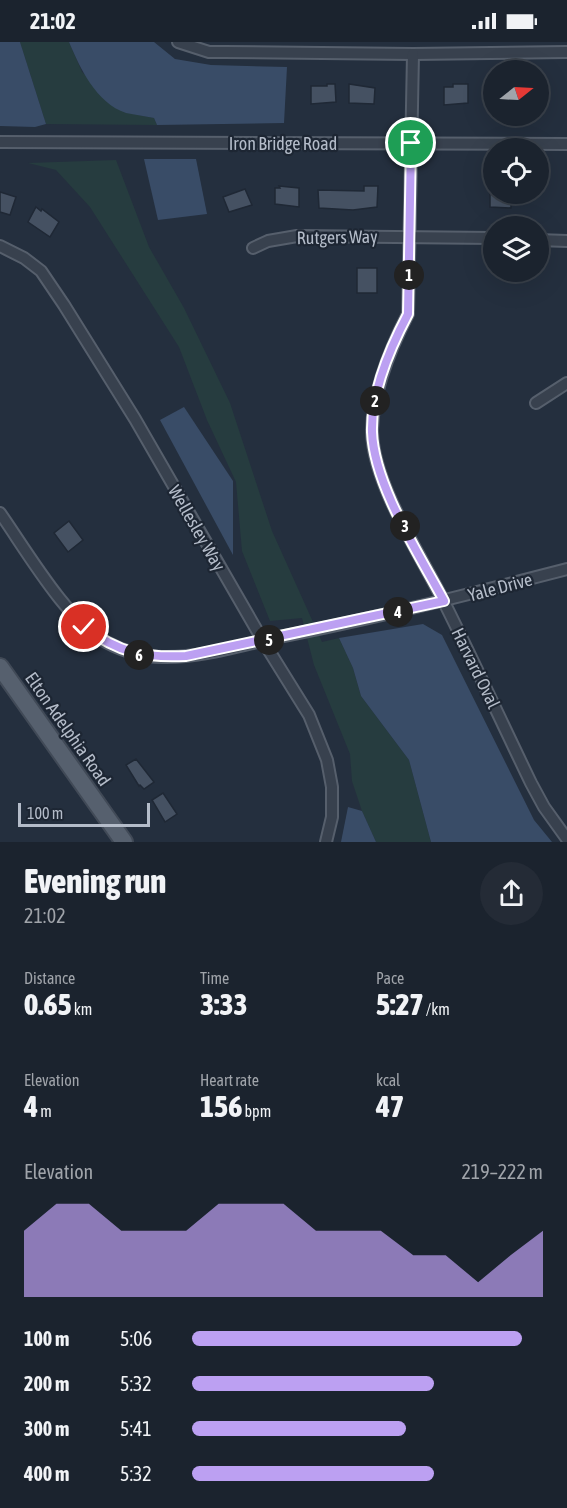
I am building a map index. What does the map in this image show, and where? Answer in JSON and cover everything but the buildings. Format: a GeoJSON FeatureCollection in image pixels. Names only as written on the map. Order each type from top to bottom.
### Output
{"type":"FeatureCollection","features":[{"type":"Feature","properties":{"kind":"main road","name":"Elton Adelphia Road"},"geometry":{"type":"LineString","coordinates":[[0,667],[124,842]]}},
{"type":"Feature","properties":{"kind":"street"},"geometry":{"type":"LineString","coordinates":[[178,42],[209,52],[290,47],[413,54],[519,47],[567,52]]}},
{"type":"Feature","properties":{"kind":"street","name":"Harvard Oval"},"geometry":{"type":"LineString","coordinates":[[413,54],[408,314],[398,333],[375,400],[372,432],[376,457],[388,494],[444,601],[531,783],[544,807],[567,839]]}},
{"type":"Feature","properties":{"kind":"street","name":"Iron Bridge Road"},"geometry":{"type":"LineString","coordinates":[[0,142],[567,144]]}},
{"type":"Feature","properties":{"kind":"street","name":"Rutgers Way"},"geometry":{"type":"LineString","coordinates":[[253,248],[268,241],[297,236],[483,238]]}},
{"type":"Feature","properties":{"kind":"street"},"geometry":{"type":"LineString","coordinates":[[549,240],[567,241]]}},
{"type":"Feature","properties":{"kind":"street","name":"Wellesley Way"},"geometry":{"type":"LineString","coordinates":[[0,246],[24,258],[41,271],[64,305],[135,419],[263,641],[309,715],[327,760],[332,787],[332,817],[326,842]]}},
{"type":"Feature","properties":{"kind":"street"},"geometry":{"type":"LineString","coordinates":[[536,403],[567,383]]}},
{"type":"Feature","properties":{"kind":"street","name":"Yale Drive"},"geometry":{"type":"LineString","coordinates":[[0,513],[69,611],[103,641],[138,655],[186,656],[263,641],[444,601],[567,569]]}},
{"type":"Feature","properties":{"kind":"green space"},"geometry":{"type":"Polygon","coordinates":[[[20,42],[69,42],[82,72],[124,112],[154,118],[157,125],[46,124],[20,42]]]}},
{"type":"Feature","properties":{"kind":"green space"},"geometry":{"type":"Polygon","coordinates":[[[116,160],[149,247],[184,308],[230,403],[272,531],[322,642],[339,638],[353,668],[361,696],[409,760],[431,842],[376,842],[352,781],[350,754],[314,665],[302,618],[270,621],[242,551],[236,482],[207,420],[179,347],[90,207],[56,170],[28,163],[116,160]]]}},
{"type":"Feature","properties":{"kind":"water"},"geometry":{"type":"Polygon","coordinates":[[[0,42],[20,42],[46,124],[35,127],[0,126],[0,42]]]}},
{"type":"Feature","properties":{"kind":"water"},"geometry":{"type":"Polygon","coordinates":[[[69,42],[154,42],[175,59],[211,65],[287,67],[284,123],[157,125],[154,118],[126,113],[106,101],[90,84],[69,42]]]}},
{"type":"Feature","properties":{"kind":"water"},"geometry":{"type":"Polygon","coordinates":[[[144,159],[196,159],[207,214],[158,220],[144,159]]]}},
{"type":"Feature","properties":{"kind":"water"},"geometry":{"type":"Polygon","coordinates":[[[184,407],[233,481],[233,555],[160,420],[184,407]]]}},
{"type":"Feature","properties":{"kind":"water"},"geometry":{"type":"Polygon","coordinates":[[[423,624],[442,635],[534,820],[552,842],[431,842],[409,760],[361,696],[353,668],[339,638],[423,624]]]}},
{"type":"Feature","properties":{"kind":"water"},"geometry":{"type":"Polygon","coordinates":[[[348,807],[362,811],[376,842],[341,842],[348,807]]]}},
{"type":"Feature","properties":{"kind":"route"},"geometry":{"type":"LineString","coordinates":[[84,627],[103,641],[138,655],[186,656],[309,632],[444,601],[388,494],[376,457],[372,432],[375,400],[398,333],[408,314],[411,143]]}}]}
